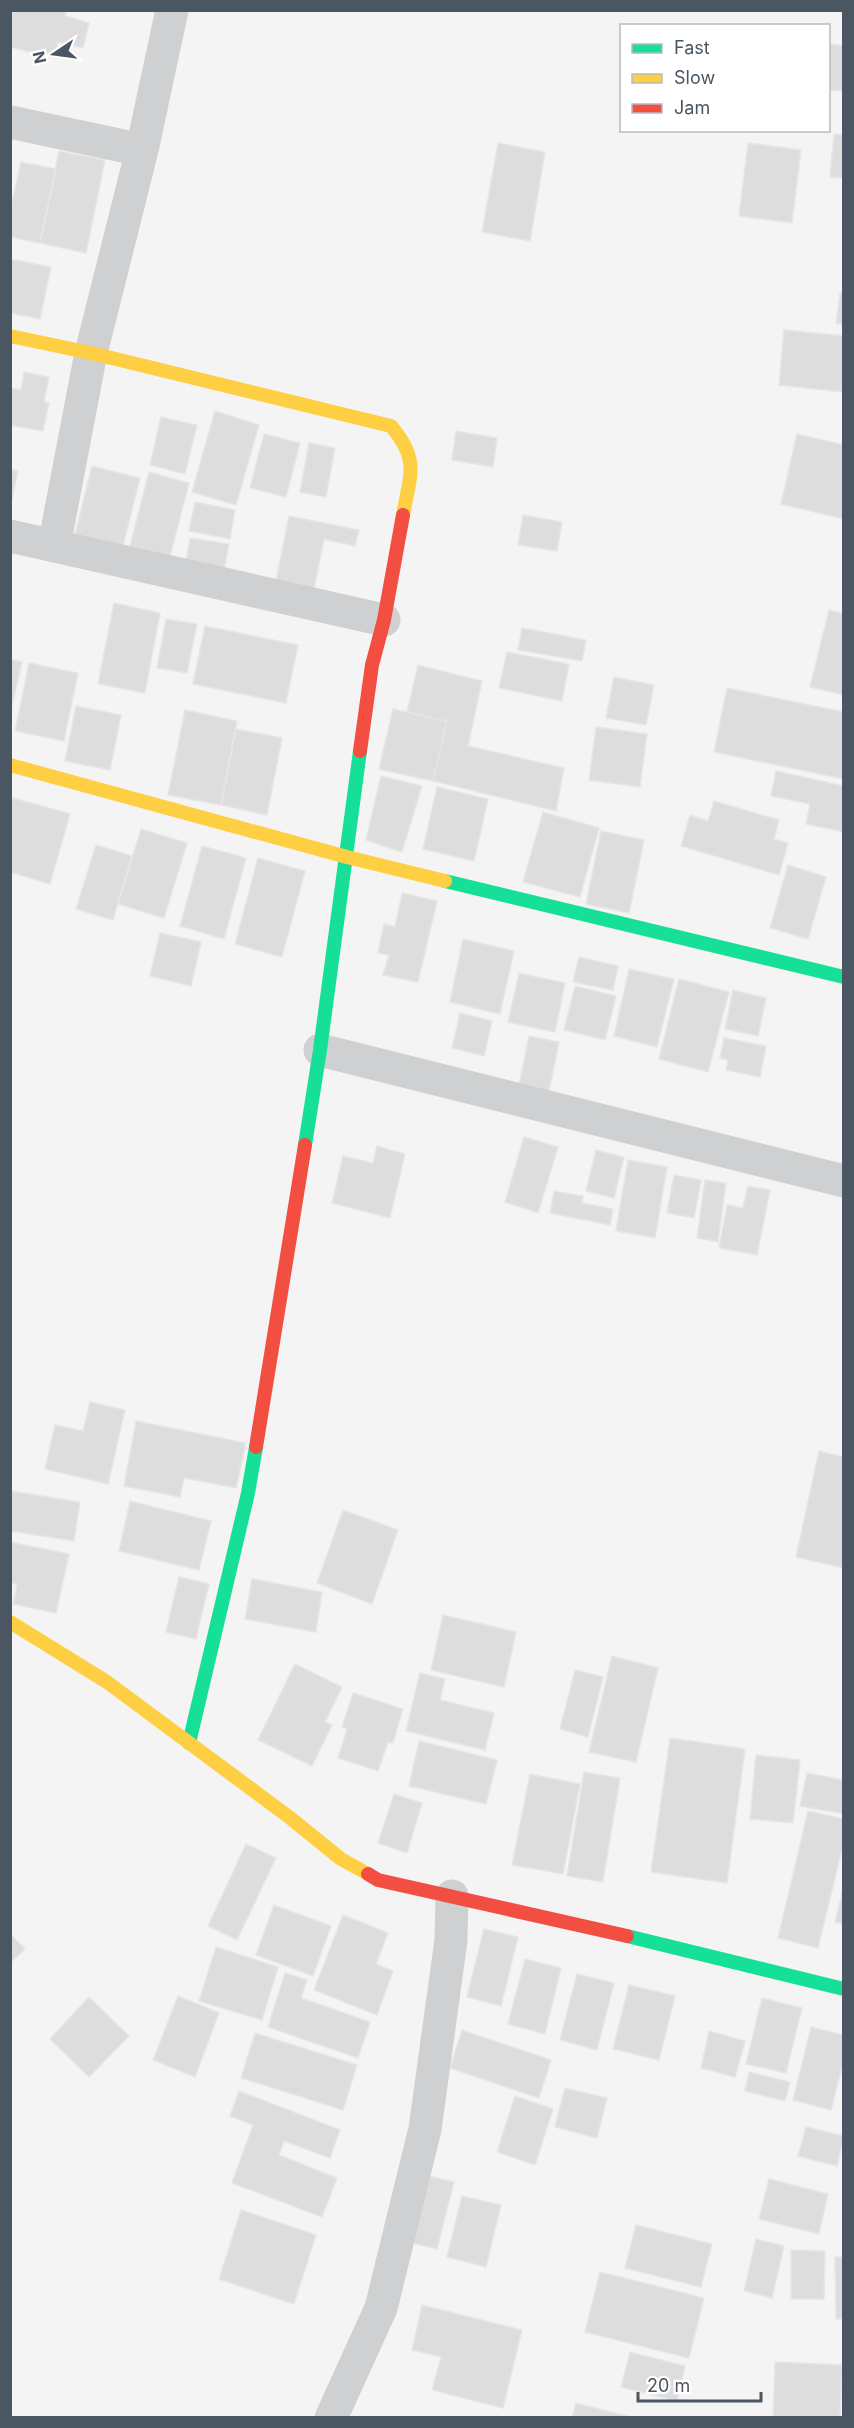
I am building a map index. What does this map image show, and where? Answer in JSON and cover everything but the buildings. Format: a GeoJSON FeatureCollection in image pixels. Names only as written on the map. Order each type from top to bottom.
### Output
{"type":"FeatureCollection","features":[{"type":"Feature","properties":{"kind":"street"},"geometry":{"type":"LineString","coordinates":[[54,546],[91,353],[142,150],[172,10]]}},
{"type":"Feature","properties":{"kind":"street"},"geometry":{"type":"LineString","coordinates":[[10,122],[142,150]]}},
{"type":"Feature","properties":{"kind":"street"},"geometry":{"type":"LineString","coordinates":[[10,336],[91,353],[391,426],[405,442],[412,462],[384,620],[372,665],[320,1050],[248,1493],[189,1743]]}},
{"type":"Feature","properties":{"kind":"street"},"geometry":{"type":"LineString","coordinates":[[10,536],[384,620]]}},
{"type":"Feature","properties":{"kind":"street"},"geometry":{"type":"LineString","coordinates":[[10,765],[347,857],[843,977]]}},
{"type":"Feature","properties":{"kind":"street"},"geometry":{"type":"LineString","coordinates":[[320,1050],[843,1181]]}},
{"type":"Feature","properties":{"kind":"street"},"geometry":{"type":"LineString","coordinates":[[10,1622],[107,1682],[290,1816],[341,1860],[378,1880],[843,1989]]}},
{"type":"Feature","properties":{"kind":"street"},"geometry":{"type":"LineString","coordinates":[[331,2418],[381,2308],[426,2129],[452,1940],[452,1896]]}},
{"type":"Feature","properties":{"kind":"traffic: fast"},"geometry":{"type":"LineString","coordinates":[[305,1145],[360,751]]}},
{"type":"Feature","properties":{"kind":"traffic: fast"},"geometry":{"type":"LineString","coordinates":[[445,881],[844,977]]}},
{"type":"Feature","properties":{"kind":"traffic: fast"},"geometry":{"type":"LineString","coordinates":[[189,1743],[248,1493],[256,1447]]}},
{"type":"Feature","properties":{"kind":"traffic: fast"},"geometry":{"type":"LineString","coordinates":[[627,1936],[844,1989]]}},
{"type":"Feature","properties":{"kind":"traffic: slow"},"geometry":{"type":"LineString","coordinates":[[10,336],[91,353],[391,426],[400,438],[409,459],[410,478],[403,515]]}},
{"type":"Feature","properties":{"kind":"traffic: slow"},"geometry":{"type":"LineString","coordinates":[[10,765],[347,857],[445,881]]}},
{"type":"Feature","properties":{"kind":"traffic: slow"},"geometry":{"type":"LineString","coordinates":[[10,1622],[107,1682],[289,1817],[341,1859],[368,1874]]}},
{"type":"Feature","properties":{"kind":"traffic: jam"},"geometry":{"type":"LineString","coordinates":[[360,751],[372,665],[384,620],[403,515]]}},
{"type":"Feature","properties":{"kind":"traffic: jam"},"geometry":{"type":"LineString","coordinates":[[256,1447],[305,1145]]}},
{"type":"Feature","properties":{"kind":"traffic: jam"},"geometry":{"type":"LineString","coordinates":[[368,1874],[378,1880],[627,1936]]}}]}
